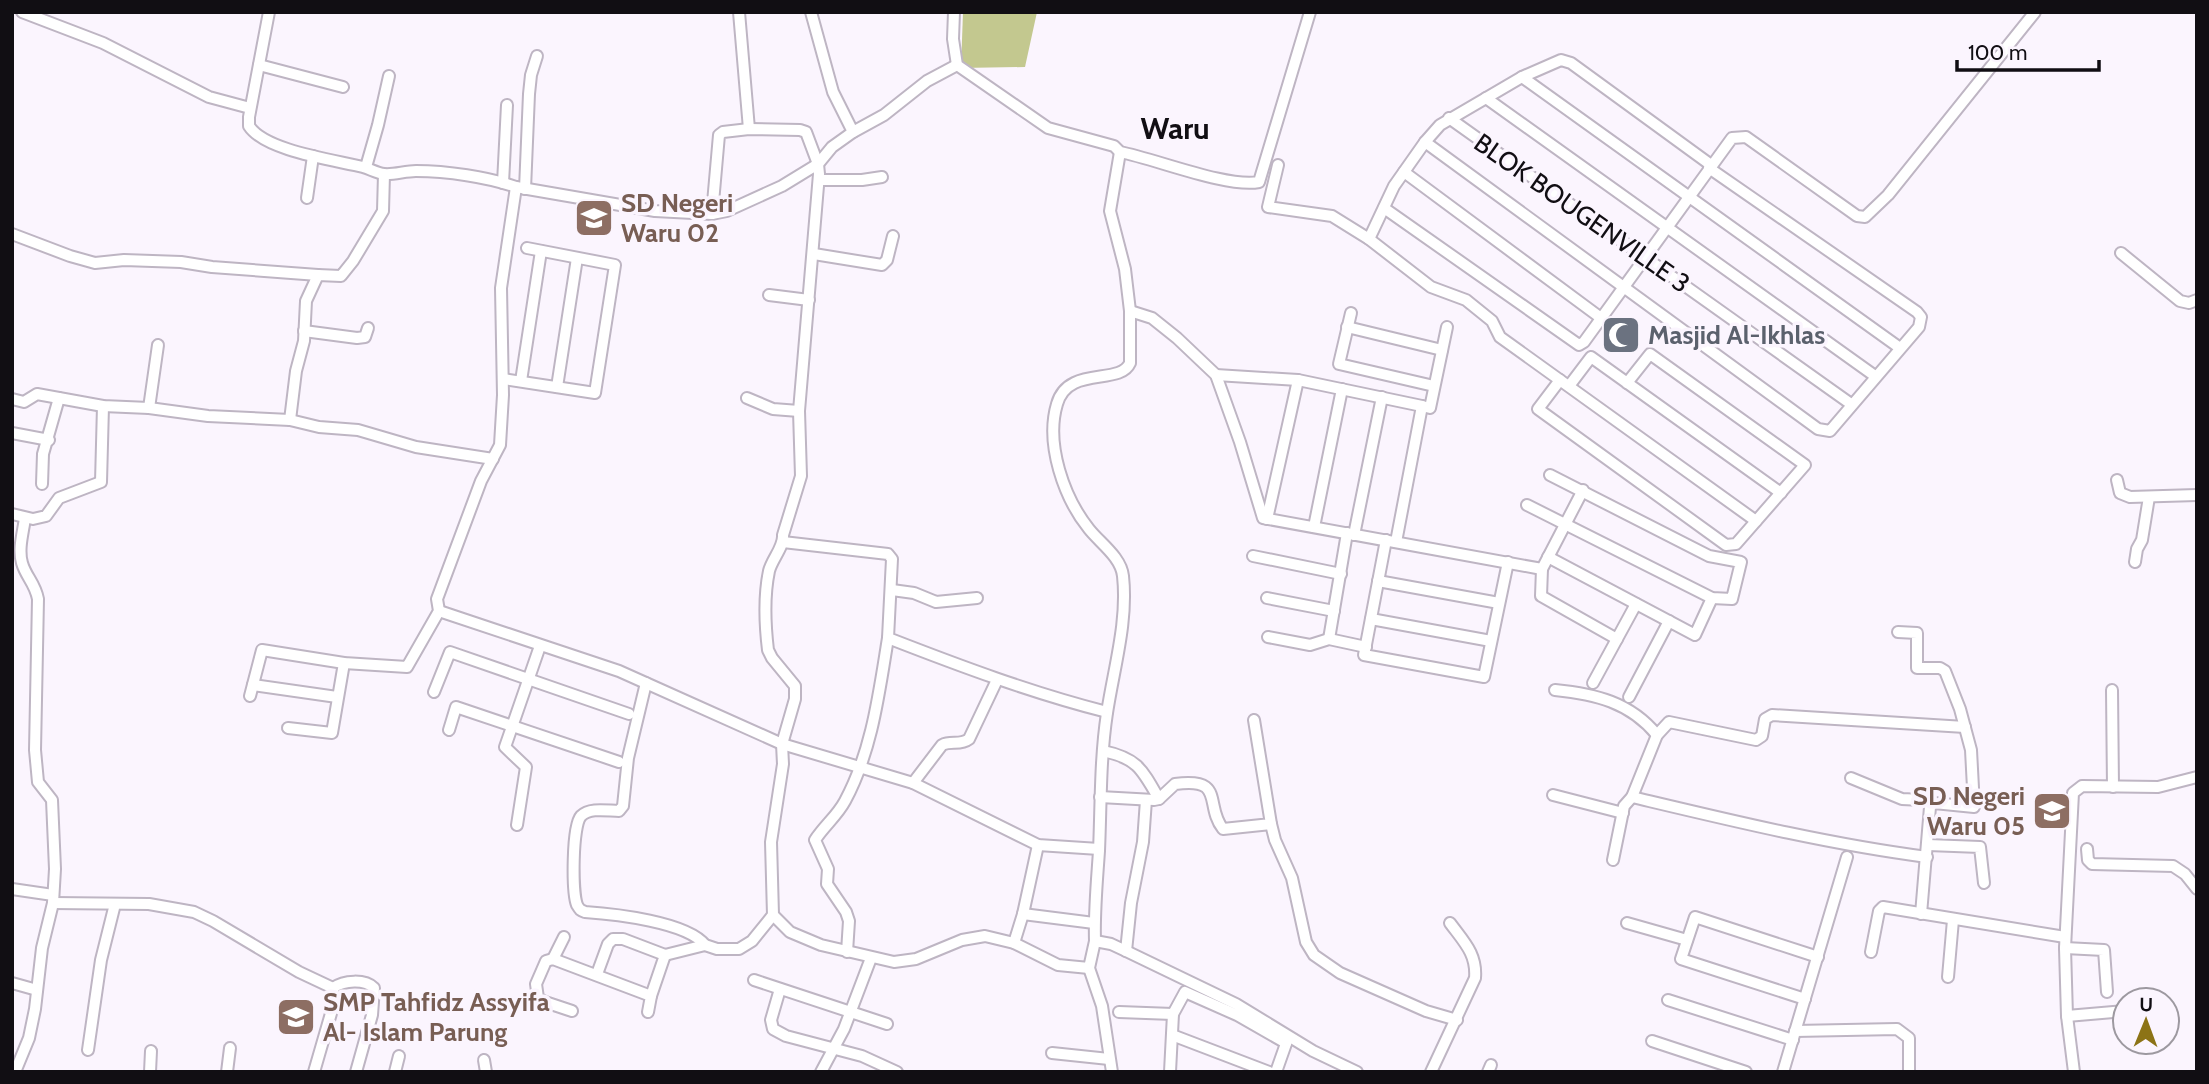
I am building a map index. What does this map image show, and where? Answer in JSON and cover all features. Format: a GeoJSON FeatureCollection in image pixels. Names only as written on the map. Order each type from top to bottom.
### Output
{"type":"FeatureCollection","features":[{"type":"Feature","properties":{"kind":"street"},"geometry":{"type":"LineString","coordinates":[[22,12],[45,16],[209,97],[250,108]]}},
{"type":"Feature","properties":{"kind":"street"},"geometry":{"type":"LineString","coordinates":[[269,12],[250,108],[249,126],[253,132],[296,151],[366,167],[384,174],[429,172],[655,212],[712,214],[727,211],[761,196],[818,164],[832,147],[853,132],[877,120],[927,81],[957,65]]}},
{"type":"Feature","properties":{"kind":"street"},"geometry":{"type":"LineString","coordinates":[[739,12],[749,129]]}},
{"type":"Feature","properties":{"kind":"street"},"geometry":{"type":"LineString","coordinates":[[811,12],[833,92],[853,132]]}},
{"type":"Feature","properties":{"kind":"street"},"geometry":{"type":"LineString","coordinates":[[954,12],[953,39],[957,65],[1048,128],[1114,146],[1120,152],[1234,181],[1259,182],[1310,12]]}},
{"type":"Feature","properties":{"kind":"street"},"geometry":{"type":"LineString","coordinates":[[1384,208],[1579,345],[1732,138],[1742,135],[1857,216],[1866,217],[1888,195],[2035,12]]}},
{"type":"Feature","properties":{"kind":"street"},"geometry":{"type":"LineString","coordinates":[[250,696],[262,650],[344,663],[407,667],[439,611],[437,599],[481,481],[499,445],[502,429],[501,288],[521,188],[531,75],[537,56]]}},
{"type":"Feature","properties":{"kind":"street"},"geometry":{"type":"LineString","coordinates":[[1369,239],[1404,172],[1425,142],[1449,118],[1522,77],[1556,61],[1566,61],[1710,167],[1917,312],[1921,317],[1919,327],[1830,431],[1824,432],[1425,142]]}},
{"type":"Feature","properties":{"kind":"street"},"geometry":{"type":"LineString","coordinates":[[260,65],[343,87]]}},
{"type":"Feature","properties":{"kind":"street"},"geometry":{"type":"LineString","coordinates":[[366,167],[388,76]]}},
{"type":"Feature","properties":{"kind":"street"},"geometry":{"type":"LineString","coordinates":[[1522,77],[1900,348]]}},
{"type":"Feature","properties":{"kind":"street"},"geometry":{"type":"LineString","coordinates":[[1486,98],[1875,376]]}},
{"type":"Feature","properties":{"kind":"street"},"geometry":{"type":"LineString","coordinates":[[503,183],[507,105]]}},
{"type":"Feature","properties":{"kind":"street","name":"BLOK BOUGENVILLE 3"},"geometry":{"type":"LineString","coordinates":[[1449,118],[1851,404]]}},
{"type":"Feature","properties":{"kind":"street"},"geometry":{"type":"LineString","coordinates":[[712,214],[719,135],[723,132],[749,129],[803,130],[818,164],[819,180],[799,411],[800,476],[783,542],[770,569],[767,587],[768,650],[795,686],[796,692],[782,744],[783,764],[771,842],[773,915],[783,927],[796,935],[871,958],[894,962],[916,959],[962,940],[985,936],[1014,943],[1058,965],[1089,968]]}},
{"type":"Feature","properties":{"kind":"street"},"geometry":{"type":"LineString","coordinates":[[1112,1072],[1101,1006],[1089,968],[1095,941],[1103,751],[1107,712],[1122,637],[1123,576],[1118,563],[1066,496],[1055,446],[1055,414],[1060,396],[1076,382],[1119,372],[1128,367],[1130,312],[1125,269],[1110,211],[1120,152]]}},
{"type":"Feature","properties":{"kind":"street"},"geometry":{"type":"LineString","coordinates":[[307,198],[313,156]]}},
{"type":"Feature","properties":{"kind":"street"},"geometry":{"type":"LineString","coordinates":[[1278,165],[1268,207],[1332,216],[1369,239],[1431,287],[1466,300],[1492,321],[1500,337],[1756,521]]}},
{"type":"Feature","properties":{"kind":"street"},"geometry":{"type":"LineString","coordinates":[[1404,172],[1601,318]]}},
{"type":"Feature","properties":{"kind":"street"},"geometry":{"type":"LineString","coordinates":[[12,234],[95,263],[124,260],[181,262],[212,267],[341,276],[354,261],[383,211],[384,174]]}},
{"type":"Feature","properties":{"kind":"street"},"geometry":{"type":"LineString","coordinates":[[819,180],[882,177]]}},
{"type":"Feature","properties":{"kind":"street"},"geometry":{"type":"LineString","coordinates":[[814,254],[882,265],[887,260],[893,236]]}},
{"type":"Feature","properties":{"kind":"street"},"geometry":{"type":"LineString","coordinates":[[503,379],[595,393],[615,265],[527,248]]}},
{"type":"Feature","properties":{"kind":"street"},"geometry":{"type":"LineString","coordinates":[[520,381],[541,251]]}},
{"type":"Feature","properties":{"kind":"street"},"geometry":{"type":"LineString","coordinates":[[2121,253],[2180,301],[2189,303],[2197,300]]}},
{"type":"Feature","properties":{"kind":"street"},"geometry":{"type":"LineString","coordinates":[[557,387],[577,258]]}},
{"type":"Feature","properties":{"kind":"street"},"geometry":{"type":"LineString","coordinates":[[290,420],[304,331],[306,300],[318,275]]}},
{"type":"Feature","properties":{"kind":"street"},"geometry":{"type":"LineString","coordinates":[[769,295],[809,300]]}},
{"type":"Feature","properties":{"kind":"street"},"geometry":{"type":"LineString","coordinates":[[1130,312],[1152,318],[1216,375],[1263,518],[1542,569]]}},
{"type":"Feature","properties":{"kind":"street"},"geometry":{"type":"LineString","coordinates":[[1351,313],[1339,364],[1434,386]]}},
{"type":"Feature","properties":{"kind":"street"},"geometry":{"type":"LineString","coordinates":[[1347,327],[1442,351]]}},
{"type":"Feature","properties":{"kind":"street"},"geometry":{"type":"LineString","coordinates":[[1216,375],[1298,380],[1430,408],[1447,327]]}},
{"type":"Feature","properties":{"kind":"street"},"geometry":{"type":"LineString","coordinates":[[304,331],[358,338],[365,337],[368,328]]}},
{"type":"Feature","properties":{"kind":"street"},"geometry":{"type":"LineString","coordinates":[[149,408],[158,345]]}},
{"type":"Feature","properties":{"kind":"street"},"geometry":{"type":"LineString","coordinates":[[1627,383],[1650,354],[1805,465],[1781,493],[1736,544],[1726,545],[1538,409],[1591,357],[1627,383],[1781,493]]}},
{"type":"Feature","properties":{"kind":"street"},"geometry":{"type":"LineString","coordinates":[[1267,519],[1298,380]]}},
{"type":"Feature","properties":{"kind":"street"},"geometry":{"type":"LineString","coordinates":[[1314,527],[1342,389]]}},
{"type":"Feature","properties":{"kind":"street"},"geometry":{"type":"LineString","coordinates":[[12,399],[24,402],[35,394],[103,406],[149,408],[208,416],[290,420],[319,427],[358,430],[416,447],[493,459]]}},
{"type":"Feature","properties":{"kind":"street"},"geometry":{"type":"LineString","coordinates":[[1329,639],[1340,574],[1382,397]]}},
{"type":"Feature","properties":{"kind":"street"},"geometry":{"type":"LineString","coordinates":[[42,484],[43,454],[59,398]]}},
{"type":"Feature","properties":{"kind":"street"},"geometry":{"type":"LineString","coordinates":[[747,398],[773,409],[799,411]]}},
{"type":"Feature","properties":{"kind":"street"},"geometry":{"type":"LineString","coordinates":[[12,514],[25,518],[46,516],[59,498],[101,482],[103,406]]}},
{"type":"Feature","properties":{"kind":"street"},"geometry":{"type":"LineString","coordinates":[[1422,406],[1391,541],[1378,581],[1364,655],[1484,677],[1508,562]]}},
{"type":"Feature","properties":{"kind":"street"},"geometry":{"type":"LineString","coordinates":[[12,433],[49,440]]}},
{"type":"Feature","properties":{"kind":"street"},"geometry":{"type":"LineString","coordinates":[[1527,505],[1712,598],[1732,599],[1741,562],[1709,556],[1550,475]]}},
{"type":"Feature","properties":{"kind":"street"},"geometry":{"type":"LineString","coordinates":[[2117,480],[2117,488],[2123,495],[2197,495]]}},
{"type":"Feature","properties":{"kind":"street"},"geometry":{"type":"LineString","coordinates":[[1583,490],[1542,569],[1541,596],[1618,639]]}},
{"type":"Feature","properties":{"kind":"street"},"geometry":{"type":"LineString","coordinates":[[2136,562],[2149,497]]}},
{"type":"Feature","properties":{"kind":"street"},"geometry":{"type":"LineString","coordinates":[[15,1072],[29,1038],[42,948],[53,899],[55,869],[52,800],[38,782],[38,598],[35,584],[22,561],[21,543],[25,518]]}},
{"type":"Feature","properties":{"kind":"street"},"geometry":{"type":"LineString","coordinates":[[783,542],[888,554],[892,559],[888,638],[879,698],[859,768],[840,809],[816,840],[828,869],[828,884],[849,921],[847,951]]}},
{"type":"Feature","properties":{"kind":"street"},"geometry":{"type":"LineString","coordinates":[[1253,556],[1340,574]]}},
{"type":"Feature","properties":{"kind":"street"},"geometry":{"type":"LineString","coordinates":[[1548,557],[1695,635],[1712,598]]}},
{"type":"Feature","properties":{"kind":"street"},"geometry":{"type":"LineString","coordinates":[[1378,581],[1499,603]]}},
{"type":"Feature","properties":{"kind":"street"},"geometry":{"type":"LineString","coordinates":[[892,590],[915,593],[936,602],[977,598]]}},
{"type":"Feature","properties":{"kind":"street"},"geometry":{"type":"LineString","coordinates":[[1267,598],[1334,611]]}},
{"type":"Feature","properties":{"kind":"street"},"geometry":{"type":"LineString","coordinates":[[1594,683],[1636,604]]}},
{"type":"Feature","properties":{"kind":"street"},"geometry":{"type":"LineString","coordinates":[[439,611],[619,671],[782,744],[913,783],[1038,845],[1099,849]]}},
{"type":"Feature","properties":{"kind":"street"},"geometry":{"type":"LineString","coordinates":[[1371,618],[1491,641]]}},
{"type":"Feature","properties":{"kind":"street"},"geometry":{"type":"LineString","coordinates":[[1629,697],[1669,621]]}},
{"type":"Feature","properties":{"kind":"street"},"geometry":{"type":"LineString","coordinates":[[1851,778],[1902,799],[1974,807],[1971,750],[1945,671],[1940,668],[1917,668],[1917,633],[1898,632]]}},
{"type":"Feature","properties":{"kind":"street"},"geometry":{"type":"LineString","coordinates":[[1268,637],[1310,645],[1329,639],[1366,647]]}},
{"type":"Feature","properties":{"kind":"street"},"geometry":{"type":"LineString","coordinates":[[888,638],[997,680],[1107,712]]}},
{"type":"Feature","properties":{"kind":"street"},"geometry":{"type":"LineString","coordinates":[[517,825],[526,767],[505,747],[540,646]]}},
{"type":"Feature","properties":{"kind":"street"},"geometry":{"type":"LineString","coordinates":[[435,692],[450,652],[629,714]]}},
{"type":"Feature","properties":{"kind":"street"},"geometry":{"type":"LineString","coordinates":[[288,728],[331,734],[344,663]]}},
{"type":"Feature","properties":{"kind":"street"},"geometry":{"type":"LineString","coordinates":[[913,783],[942,745],[948,742],[962,743],[969,739],[997,680]]}},
{"type":"Feature","properties":{"kind":"street"},"geometry":{"type":"LineString","coordinates":[[646,682],[628,758],[623,806],[619,811],[592,810],[579,820],[574,850],[576,899],[579,908],[585,912],[637,918],[665,925],[694,936],[705,945],[717,949],[739,949],[752,941],[773,915]]}},
{"type":"Feature","properties":{"kind":"street"},"geometry":{"type":"LineString","coordinates":[[253,685],[337,697]]}},
{"type":"Feature","properties":{"kind":"street"},"geometry":{"type":"LineString","coordinates":[[1555,690],[1587,693],[1616,702],[1645,721],[1657,735]]}},
{"type":"Feature","properties":{"kind":"street"},"geometry":{"type":"LineString","coordinates":[[2112,690],[2113,787]]}},
{"type":"Feature","properties":{"kind":"street"},"geometry":{"type":"LineString","coordinates":[[449,730],[456,707],[619,762]]}},
{"type":"Feature","properties":{"kind":"street"},"geometry":{"type":"LineString","coordinates":[[1614,860],[1624,806],[1632,797],[1657,735],[1665,725],[1672,722],[1756,740],[1762,736],[1765,719],[1772,715],[1965,727]]}},
{"type":"Feature","properties":{"kind":"street"},"geometry":{"type":"LineString","coordinates":[[1254,720],[1271,824],[1292,878],[1306,942],[1314,955],[1340,973],[1426,1011],[1457,1020]]}},
{"type":"Feature","properties":{"kind":"street"},"geometry":{"type":"LineString","coordinates":[[1103,751],[1124,755],[1135,762],[1159,799]]}},
{"type":"Feature","properties":{"kind":"street"},"geometry":{"type":"LineString","coordinates":[[2074,1072],[2067,1016],[2066,942],[2073,793],[2082,786],[2158,787],[2197,777]]}},
{"type":"Feature","properties":{"kind":"street"},"geometry":{"type":"LineString","coordinates":[[1100,797],[1159,799],[1175,784],[1203,786],[1213,795],[1218,821],[1223,829],[1271,824]]}},
{"type":"Feature","properties":{"kind":"street"},"geometry":{"type":"LineString","coordinates":[[1553,795],[1623,813]]}},
{"type":"Feature","properties":{"kind":"street"},"geometry":{"type":"LineString","coordinates":[[1632,797],[1887,852],[1980,847],[1984,883]]}},
{"type":"Feature","properties":{"kind":"street"},"geometry":{"type":"LineString","coordinates":[[1126,951],[1131,903],[1143,842],[1146,800]]}},
{"type":"Feature","properties":{"kind":"street"},"geometry":{"type":"LineString","coordinates":[[1921,914],[1932,804]]}},
{"type":"Feature","properties":{"kind":"street"},"geometry":{"type":"LineString","coordinates":[[1014,943],[1038,845]]}},
{"type":"Feature","properties":{"kind":"street"},"geometry":{"type":"LineString","coordinates":[[2087,849],[2088,860],[2092,864],[2173,866],[2185,874],[2197,889]]}},
{"type":"Feature","properties":{"kind":"street"},"geometry":{"type":"LineString","coordinates":[[1783,1072],[1847,857]]}},
{"type":"Feature","properties":{"kind":"street"},"geometry":{"type":"LineString","coordinates":[[12,889],[53,899],[149,904],[194,912],[299,972],[334,988]]}},
{"type":"Feature","properties":{"kind":"street"},"geometry":{"type":"LineString","coordinates":[[88,1050],[101,960],[114,904]]}},
{"type":"Feature","properties":{"kind":"street"},"geometry":{"type":"LineString","coordinates":[[1871,952],[1880,909],[1921,914],[2104,950],[2107,992]]}},
{"type":"Feature","properties":{"kind":"street"},"geometry":{"type":"LineString","coordinates":[[1023,914],[1094,923]]}},
{"type":"Feature","properties":{"kind":"street"},"geometry":{"type":"LineString","coordinates":[[1805,999],[1681,958],[1695,917],[1818,957]]}},
{"type":"Feature","properties":{"kind":"street"},"geometry":{"type":"LineString","coordinates":[[1948,977],[1953,920]]}},
{"type":"Feature","properties":{"kind":"street"},"geometry":{"type":"LineString","coordinates":[[1431,1072],[1475,978],[1472,953],[1450,923]]}},
{"type":"Feature","properties":{"kind":"street"},"geometry":{"type":"LineString","coordinates":[[1627,923],[1687,940]]}},
{"type":"Feature","properties":{"kind":"street"},"geometry":{"type":"LineString","coordinates":[[553,959],[564,937]]}},
{"type":"Feature","properties":{"kind":"street"},"geometry":{"type":"LineString","coordinates":[[597,974],[612,939],[623,939],[665,955],[705,945]]}},
{"type":"Feature","properties":{"kind":"street"},"geometry":{"type":"LineString","coordinates":[[1095,941],[1111,944],[1236,1004],[1288,1039]]}},
{"type":"Feature","properties":{"kind":"street"},"geometry":{"type":"LineString","coordinates":[[648,1012],[650,996],[665,955]]}},
{"type":"Feature","properties":{"kind":"street"},"geometry":{"type":"LineString","coordinates":[[821,1072],[834,1049],[871,958]]}},
{"type":"Feature","properties":{"kind":"street"},"geometry":{"type":"LineString","coordinates":[[572,1011],[545,1002],[537,995],[536,984],[544,962],[553,959],[650,996]]}},
{"type":"Feature","properties":{"kind":"street"},"geometry":{"type":"LineString","coordinates":[[754,980],[887,1024]]}},
{"type":"Feature","properties":{"kind":"street"},"geometry":{"type":"LineString","coordinates":[[314,1072],[334,1003],[334,988],[339,983],[347,982],[367,983],[374,988],[372,1015],[356,1072]]}},
{"type":"Feature","properties":{"kind":"street"},"geometry":{"type":"LineString","coordinates":[[12,983],[37,990]]}},
{"type":"Feature","properties":{"kind":"street"},"geometry":{"type":"LineString","coordinates":[[780,989],[771,1020],[773,1030],[786,1036],[862,1056],[897,1072]]}},
{"type":"Feature","properties":{"kind":"street"},"geometry":{"type":"LineString","coordinates":[[1170,1072],[1173,1014],[1185,992],[1357,1072]]}},
{"type":"Feature","properties":{"kind":"street"},"geometry":{"type":"LineString","coordinates":[[1668,1000],[1794,1036],[1897,1029],[1909,1038],[1909,1072]]}},
{"type":"Feature","properties":{"kind":"street"},"geometry":{"type":"LineString","coordinates":[[1119,1012],[1173,1014]]}},
{"type":"Feature","properties":{"kind":"street"},"geometry":{"type":"LineString","coordinates":[[2067,1016],[2111,1013]]}},
{"type":"Feature","properties":{"kind":"street"},"geometry":{"type":"LineString","coordinates":[[1172,1035],[1269,1072]]}},
{"type":"Feature","properties":{"kind":"street"},"geometry":{"type":"LineString","coordinates":[[1276,1072],[1288,1039]]}},
{"type":"Feature","properties":{"kind":"street"},"geometry":{"type":"LineString","coordinates":[[1652,1041],[1746,1072]]}},
{"type":"Feature","properties":{"kind":"street"},"geometry":{"type":"LineString","coordinates":[[227,1072],[230,1048]]}},
{"type":"Feature","properties":{"kind":"street"},"geometry":{"type":"LineString","coordinates":[[150,1072],[151,1051]]}},
{"type":"Feature","properties":{"kind":"street"},"geometry":{"type":"LineString","coordinates":[[1052,1053],[1109,1059]]}},
{"type":"Feature","properties":{"kind":"street"},"geometry":{"type":"LineString","coordinates":[[395,1072],[399,1056]]}},
{"type":"Feature","properties":{"kind":"street"},"geometry":{"type":"LineString","coordinates":[[1721,1063],[1734,1072]]}},
{"type":"Feature","properties":{"kind":"green space"},"geometry":{"type":"Polygon","coordinates":[[[963,12],[1037,12],[1025,67],[961,68],[963,12]]]}},
{"type":"Feature","properties":{"kind":"place","name":"SD Negeri Waru 02"},"geometry":{"type":"Point","coordinates":[594,218]}},
{"type":"Feature","properties":{"kind":"place","name":"Masjid Al-Ikhlas"},"geometry":{"type":"Point","coordinates":[1621,335]}},
{"type":"Feature","properties":{"kind":"place","name":"SD Negeri Waru 05"},"geometry":{"type":"Point","coordinates":[2052,811]}},
{"type":"Feature","properties":{"kind":"place","name":"SMP Tahfidz Assyifa Al- Islam Parung"},"geometry":{"type":"Point","coordinates":[296,1017]}},
{"type":"Feature","properties":{"kind":"district","name":"Waru"},"geometry":{"type":"Point","coordinates":[1175,129]}}]}
